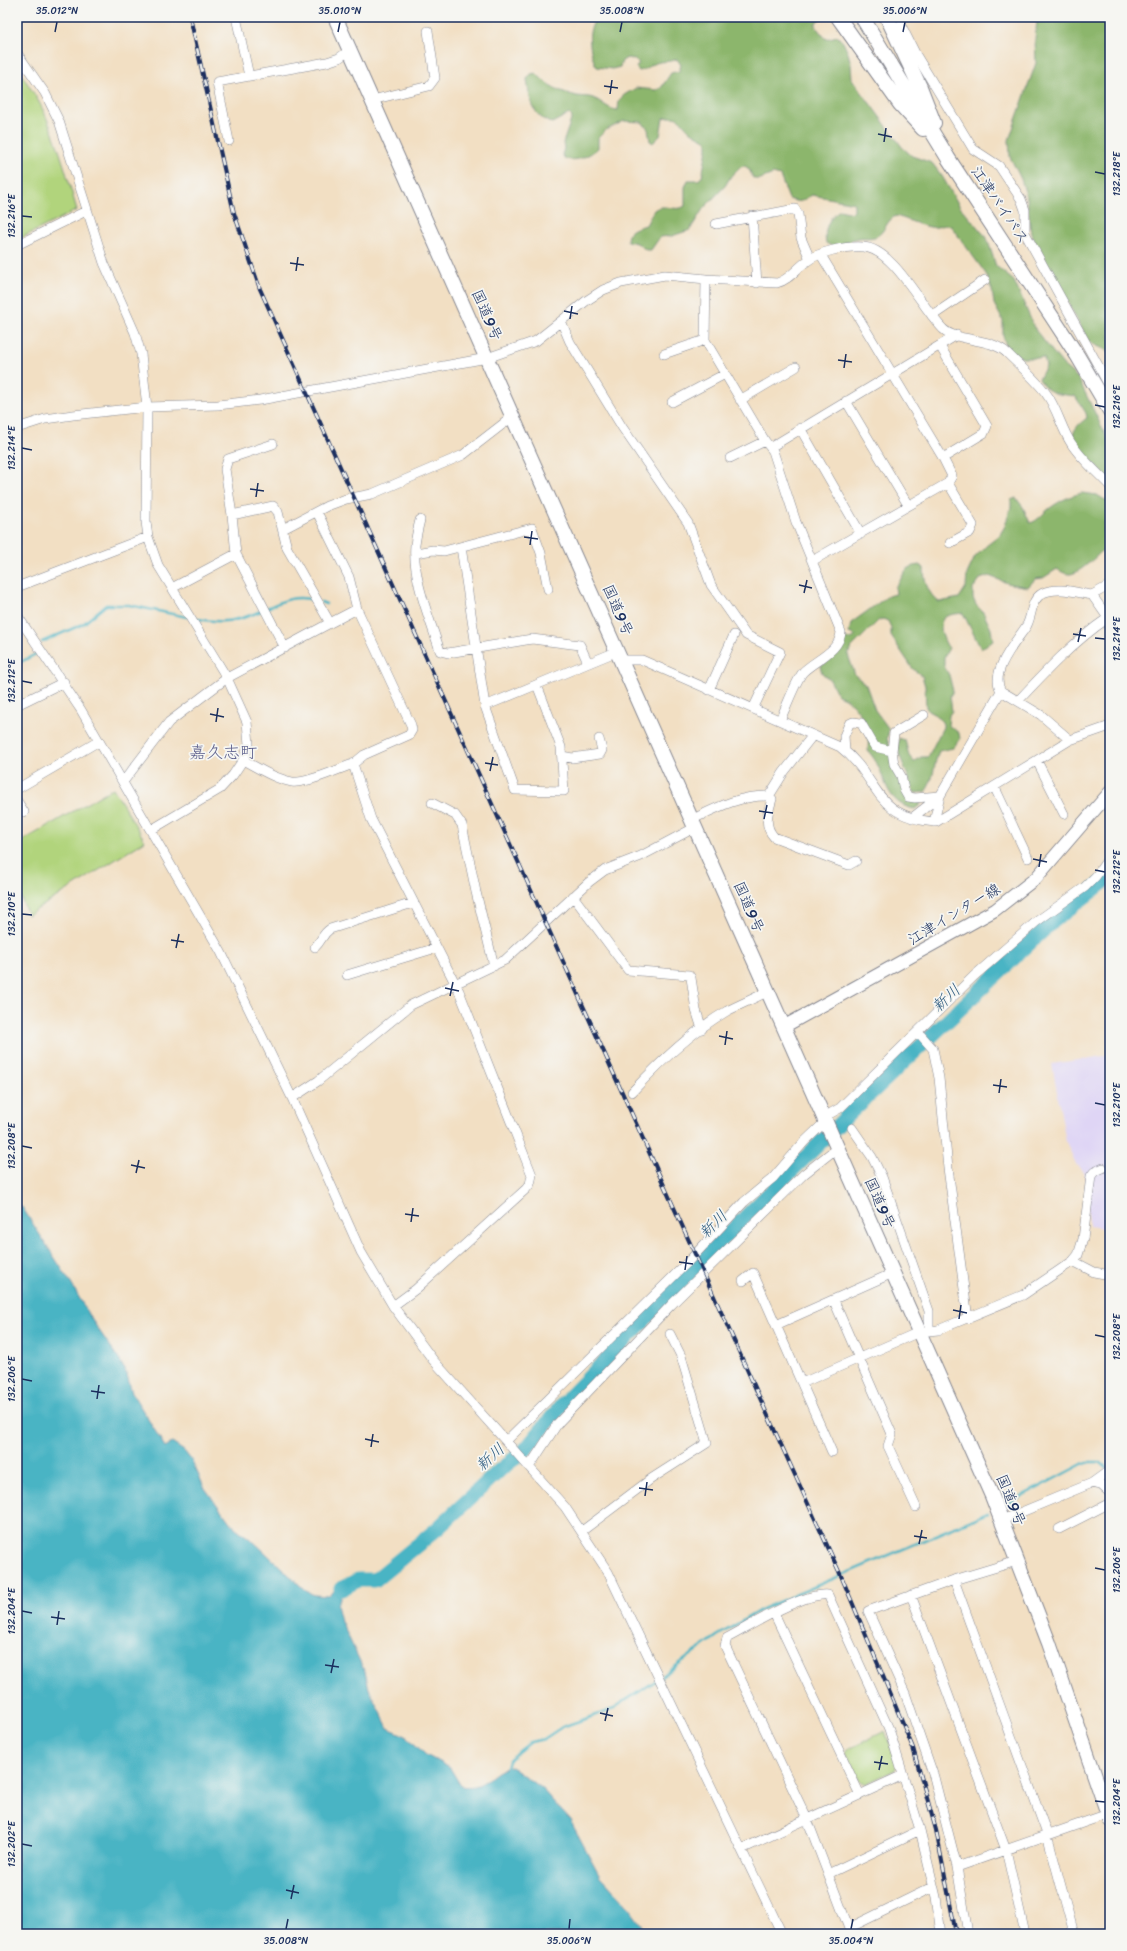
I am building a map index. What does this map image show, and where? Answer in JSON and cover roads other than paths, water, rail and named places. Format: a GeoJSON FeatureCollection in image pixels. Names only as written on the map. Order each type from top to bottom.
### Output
{"type":"FeatureCollection","features":[{"type":"Feature","properties":{"kind":"highway","name":"国道9号"},"geometry":{"type":"LineString","coordinates":[[335,17],[512,417],[620,656],[693,824],[785,1026],[836,1146],[893,1273],[924,1331],[1002,1520],[1049,1643],[1109,1817]]}},
{"type":"Feature","properties":{"kind":"highway"},"geometry":{"type":"LineString","coordinates":[[838,17],[900,104],[948,158]]}},
{"type":"Feature","properties":{"kind":"highway","name":"江津バイパス"},"geometry":{"type":"LineString","coordinates":[[862,17],[948,158],[1073,348],[1110,411]]}},
{"type":"Feature","properties":{"kind":"highway"},"geometry":{"type":"LineString","coordinates":[[887,17],[920,87],[948,158]]}},
{"type":"Feature","properties":{"kind":"main road","name":"江津インター線"},"geometry":{"type":"LineString","coordinates":[[785,1026],[996,910],[1036,878],[1110,792]]}},
{"type":"Feature","properties":{"kind":"street"},"geometry":{"type":"LineString","coordinates":[[236,17],[249,76]]}},
{"type":"Feature","properties":{"kind":"street"},"geometry":{"type":"LineString","coordinates":[[903,17],[901,25],[916,55],[973,149],[999,166],[1020,199],[1025,210],[1025,233],[1110,387]]}},
{"type":"Feature","properties":{"kind":"street"},"geometry":{"type":"LineString","coordinates":[[372,100],[429,86],[435,78],[428,31]]}},
{"type":"Feature","properties":{"kind":"street"},"geometry":{"type":"LineString","coordinates":[[229,141],[217,82],[326,62],[339,58],[350,50]]}},
{"type":"Feature","properties":{"kind":"street"},"geometry":{"type":"LineString","coordinates":[[17,53],[45,93],[59,122],[86,212],[104,263],[135,333],[144,373],[147,407],[146,522],[148,537],[158,565],[227,678],[247,722],[249,744],[243,760],[233,775],[220,789],[151,830]]}},
{"type":"Feature","properties":{"kind":"street"},"geometry":{"type":"LineString","coordinates":[[716,224],[789,209],[796,210],[798,214],[801,238],[810,259]]}},
{"type":"Feature","properties":{"kind":"street"},"geometry":{"type":"LineString","coordinates":[[17,245],[86,212]]}},
{"type":"Feature","properties":{"kind":"street"},"geometry":{"type":"LineString","coordinates":[[752,216],[757,283]]}},
{"type":"Feature","properties":{"kind":"street"},"geometry":{"type":"LineString","coordinates":[[17,428],[45,419],[147,407],[218,405],[260,400],[487,358],[536,341],[592,297],[603,290],[621,283],[665,275],[757,283],[782,282],[810,259],[857,247],[871,248],[881,252],[891,261],[945,331],[996,346],[1017,363],[1046,393],[1070,442],[1080,456],[1110,486]]}},
{"type":"Feature","properties":{"kind":"street"},"geometry":{"type":"LineString","coordinates":[[812,562],[948,483],[951,479],[952,473],[821,255]]}},
{"type":"Feature","properties":{"kind":"street"},"geometry":{"type":"LineString","coordinates":[[706,279],[705,340],[768,444],[796,522],[841,634],[834,647],[802,673],[780,720]]}},
{"type":"Feature","properties":{"kind":"street"},"geometry":{"type":"LineString","coordinates":[[932,316],[985,280]]}},
{"type":"Feature","properties":{"kind":"street"},"geometry":{"type":"LineString","coordinates":[[562,321],[570,342],[622,427],[688,523],[711,584],[746,635],[780,652],[753,709]]}},
{"type":"Feature","properties":{"kind":"street"},"geometry":{"type":"LineString","coordinates":[[730,458],[768,444],[800,428],[957,335]]}},
{"type":"Feature","properties":{"kind":"street"},"geometry":{"type":"LineString","coordinates":[[664,354],[705,340]]}},
{"type":"Feature","properties":{"kind":"street"},"geometry":{"type":"LineString","coordinates":[[940,346],[987,429],[984,433],[944,458]]}},
{"type":"Feature","properties":{"kind":"street"},"geometry":{"type":"LineString","coordinates":[[740,400],[796,367]]}},
{"type":"Feature","properties":{"kind":"street"},"geometry":{"type":"LineString","coordinates":[[672,402],[725,374]]}},
{"type":"Feature","properties":{"kind":"street"},"geometry":{"type":"LineString","coordinates":[[846,401],[908,505]]}},
{"type":"Feature","properties":{"kind":"street"},"geometry":{"type":"LineString","coordinates":[[283,529],[346,498],[372,494],[463,455],[512,417]]}},
{"type":"Feature","properties":{"kind":"street"},"geometry":{"type":"LineString","coordinates":[[800,428],[861,534]]}},
{"type":"Feature","properties":{"kind":"street"},"geometry":{"type":"LineString","coordinates":[[273,444],[228,459],[224,469],[232,515],[236,554],[285,648]]}},
{"type":"Feature","properties":{"kind":"street"},"geometry":{"type":"LineString","coordinates":[[948,483],[973,525],[970,532],[950,543]]}},
{"type":"Feature","properties":{"kind":"street"},"geometry":{"type":"LineString","coordinates":[[232,515],[273,506],[278,512],[288,548],[330,623]]}},
{"type":"Feature","properties":{"kind":"street"},"geometry":{"type":"LineString","coordinates":[[243,760],[292,782],[302,781],[353,764],[364,755],[409,735],[412,730],[357,609],[349,577],[317,512]]}},
{"type":"Feature","properties":{"kind":"street"},"geometry":{"type":"LineString","coordinates":[[420,520],[415,546],[421,590],[440,651],[448,653],[532,639],[580,645],[588,663]]}},
{"type":"Feature","properties":{"kind":"street"},"geometry":{"type":"LineString","coordinates":[[416,553],[434,550],[444,551],[532,528],[541,553],[548,589]]}},
{"type":"Feature","properties":{"kind":"street"},"geometry":{"type":"LineString","coordinates":[[17,587],[148,537]]}},
{"type":"Feature","properties":{"kind":"street"},"geometry":{"type":"LineString","coordinates":[[460,547],[485,706],[515,790],[564,791],[561,747],[537,685]]}},
{"type":"Feature","properties":{"kind":"street"},"geometry":{"type":"LineString","coordinates":[[172,588],[236,554]]}},
{"type":"Feature","properties":{"kind":"street"},"geometry":{"type":"LineString","coordinates":[[1070,740],[1041,715],[1001,691],[998,684],[1007,653],[1028,623],[1032,606],[1038,597],[1043,593],[1056,590],[1092,595],[1110,585]]}},
{"type":"Feature","properties":{"kind":"street"},"geometry":{"type":"LineString","coordinates":[[1018,701],[1039,678],[1080,640],[1109,620],[1092,595]]}},
{"type":"Feature","properties":{"kind":"street"},"geometry":{"type":"LineString","coordinates":[[123,782],[169,722],[227,678],[357,609]]}},
{"type":"Feature","properties":{"kind":"street"},"geometry":{"type":"LineString","coordinates":[[17,615],[64,682],[221,952],[292,1098],[354,1238],[393,1306],[420,1344],[560,1501],[582,1531],[614,1583],[782,1934]]}},
{"type":"Feature","properties":{"kind":"street"},"geometry":{"type":"LineString","coordinates":[[709,690],[734,635]]}},
{"type":"Feature","properties":{"kind":"street"},"geometry":{"type":"LineString","coordinates":[[485,706],[588,663],[620,656],[642,660],[780,720],[844,751],[851,756],[885,803],[912,818],[934,822],[995,788],[1070,740],[1110,726]]}},
{"type":"Feature","properties":{"kind":"street"},"geometry":{"type":"LineString","coordinates":[[17,705],[64,682]]}},
{"type":"Feature","properties":{"kind":"street"},"geometry":{"type":"LineString","coordinates":[[934,822],[940,796],[1001,691]]}},
{"type":"Feature","properties":{"kind":"street"},"geometry":{"type":"LineString","coordinates":[[924,715],[894,734],[892,751],[894,764],[901,776],[904,790],[908,796],[915,798],[940,796]]}},
{"type":"Feature","properties":{"kind":"street"},"geometry":{"type":"LineString","coordinates":[[844,751],[848,724],[856,722],[861,723],[875,747],[892,751]]}},
{"type":"Feature","properties":{"kind":"street"},"geometry":{"type":"LineString","coordinates":[[769,796],[784,772],[813,736]]}},
{"type":"Feature","properties":{"kind":"street"},"geometry":{"type":"LineString","coordinates":[[562,756],[572,758],[600,754],[602,750],[599,739]]}},
{"type":"Feature","properties":{"kind":"street"},"geometry":{"type":"LineString","coordinates":[[17,789],[99,741]]}},
{"type":"Feature","properties":{"kind":"street"},"geometry":{"type":"LineString","coordinates":[[1037,761],[1064,814]]}},
{"type":"Feature","properties":{"kind":"street"},"geometry":{"type":"LineString","coordinates":[[353,764],[371,819],[454,984],[459,991],[529,1164],[532,1175],[530,1184],[416,1289],[393,1306]]}},
{"type":"Feature","properties":{"kind":"street"},"geometry":{"type":"LineString","coordinates":[[995,788],[1028,858]]}},
{"type":"Feature","properties":{"kind":"street"},"geometry":{"type":"LineString","coordinates":[[292,1098],[318,1081],[411,1005],[505,960],[573,896],[605,870],[641,856],[735,800],[769,796]]}},
{"type":"Feature","properties":{"kind":"street"},"geometry":{"type":"LineString","coordinates":[[769,796],[772,799],[767,823],[768,829],[774,837],[849,865],[856,861]]}},
{"type":"Feature","properties":{"kind":"street"},"geometry":{"type":"LineString","coordinates":[[912,818],[940,796]]}},
{"type":"Feature","properties":{"kind":"street"},"geometry":{"type":"LineString","coordinates":[[17,801],[24,812]]}},
{"type":"Feature","properties":{"kind":"street"},"geometry":{"type":"LineString","coordinates":[[432,803],[455,815],[462,825],[494,966]]}},
{"type":"Feature","properties":{"kind":"street"},"geometry":{"type":"LineString","coordinates":[[508,1444],[687,1263],[744,1202],[773,1178],[804,1142],[919,1033],[999,954],[1036,922],[1085,887],[1096,876],[1110,856]]}},
{"type":"Feature","properties":{"kind":"street"},"geometry":{"type":"LineString","coordinates":[[573,896],[628,970],[689,975],[691,978],[696,1010],[702,1029]]}},
{"type":"Feature","properties":{"kind":"street"},"geometry":{"type":"LineString","coordinates":[[315,947],[321,942],[324,933],[330,929],[413,903]]}},
{"type":"Feature","properties":{"kind":"street"},"geometry":{"type":"LineString","coordinates":[[347,975],[436,948]]}},
{"type":"Feature","properties":{"kind":"street"},"geometry":{"type":"LineString","coordinates":[[632,1092],[654,1069],[702,1029],[727,1011],[769,991]]}},
{"type":"Feature","properties":{"kind":"street"},"geometry":{"type":"LineString","coordinates":[[919,1033],[932,1046],[939,1078],[948,1168],[968,1318]]}},
{"type":"Feature","properties":{"kind":"street"},"geometry":{"type":"LineString","coordinates":[[852,1128],[872,1157],[882,1177],[929,1311],[924,1331]]}},
{"type":"Feature","properties":{"kind":"street"},"geometry":{"type":"LineString","coordinates":[[527,1465],[558,1423],[676,1300],[804,1174],[836,1146]]}},
{"type":"Feature","properties":{"kind":"street"},"geometry":{"type":"LineString","coordinates":[[802,1383],[924,1331],[938,1330],[1023,1296],[1073,1261],[1080,1251],[1083,1239],[1091,1176],[1094,1172],[1103,1168]]}},
{"type":"Feature","properties":{"kind":"street"},"geometry":{"type":"LineString","coordinates":[[1073,1261],[1094,1272],[1110,1275]]}},
{"type":"Feature","properties":{"kind":"street"},"geometry":{"type":"LineString","coordinates":[[743,1281],[753,1273],[832,1452]]}},
{"type":"Feature","properties":{"kind":"street"},"geometry":{"type":"LineString","coordinates":[[776,1325],[834,1301],[893,1273]]}},
{"type":"Feature","properties":{"kind":"street"},"geometry":{"type":"LineString","coordinates":[[834,1301],[892,1434],[888,1446],[916,1506]]}},
{"type":"Feature","properties":{"kind":"street"},"geometry":{"type":"LineString","coordinates":[[582,1531],[651,1479],[707,1443],[681,1356],[670,1334]]}},
{"type":"Feature","properties":{"kind":"street"},"geometry":{"type":"LineString","coordinates":[[1002,1520],[1092,1483],[1108,1471]]}},
{"type":"Feature","properties":{"kind":"street"},"geometry":{"type":"LineString","coordinates":[[1092,1483],[1101,1485],[1110,1493]]}},
{"type":"Feature","properties":{"kind":"street"},"geometry":{"type":"LineString","coordinates":[[1059,1529],[1110,1503]]}},
{"type":"Feature","properties":{"kind":"street"},"geometry":{"type":"LineString","coordinates":[[968,1934],[957,1867],[932,1770],[905,1693],[868,1611],[954,1580],[1017,1561]]}},
{"type":"Feature","properties":{"kind":"street"},"geometry":{"type":"LineString","coordinates":[[954,1580],[1047,1834],[1074,1934]]}},
{"type":"Feature","properties":{"kind":"street"},"geometry":{"type":"LineString","coordinates":[[934,1887],[850,1931],[807,1819],[725,1646],[727,1638],[774,1614],[819,1594],[828,1595],[889,1729],[920,1830],[934,1887],[941,1934]]}},
{"type":"Feature","properties":{"kind":"street"},"geometry":{"type":"LineString","coordinates":[[911,1595],[1006,1850],[1025,1934]]}},
{"type":"Feature","properties":{"kind":"street"},"geometry":{"type":"LineString","coordinates":[[774,1614],[860,1795]]}},
{"type":"Feature","properties":{"kind":"street"},"geometry":{"type":"LineString","coordinates":[[742,1849],[904,1775]]}},
{"type":"Feature","properties":{"kind":"street"},"geometry":{"type":"LineString","coordinates":[[957,1867],[1047,1834],[1109,1817]]}},
{"type":"Feature","properties":{"kind":"street"},"geometry":{"type":"LineString","coordinates":[[828,1874],[920,1830]]}},
{"type":"Feature","properties":{"kind":"water"},"geometry":{"type":"Polygon","coordinates":[[[17,1207],[22,1207],[69,1280],[92,1320],[120,1361],[127,1375],[132,1393],[165,1447],[172,1443],[184,1451],[192,1461],[204,1487],[232,1525],[254,1542],[306,1591],[314,1595],[329,1596],[337,1588],[341,1587],[343,1591],[337,1605],[341,1621],[365,1672],[369,1689],[388,1728],[406,1736],[426,1755],[450,1768],[461,1786],[470,1787],[483,1783],[498,1772],[512,1767],[542,1789],[570,1820],[600,1876],[626,1904],[648,1934],[17,1934],[17,1207]]]}},
{"type":"Feature","properties":{"kind":"waterway"},"geometry":{"type":"LineString","coordinates":[[267,608],[295,598],[314,600]]}},
{"type":"Feature","properties":{"kind":"waterway"},"geometry":{"type":"LineString","coordinates":[[321,602],[326,604]]}},
{"type":"Feature","properties":{"kind":"waterway"},"geometry":{"type":"LineString","coordinates":[[42,642],[83,624],[106,605],[129,605],[187,617]]}},
{"type":"Feature","properties":{"kind":"waterway"},"geometry":{"type":"LineString","coordinates":[[194,618],[213,621],[229,621],[263,610]]}},
{"type":"Feature","properties":{"kind":"waterway"},"geometry":{"type":"LineString","coordinates":[[17,664],[36,654]]}},
{"type":"Feature","properties":{"kind":"waterway","name":"新川"},"geometry":{"type":"LineString","coordinates":[[341,1589],[358,1580],[375,1580],[437,1529],[500,1470],[525,1450],[562,1405],[713,1249],[852,1111],[1052,922],[1110,877]]}},
{"type":"Feature","properties":{"kind":"waterway"},"geometry":{"type":"LineString","coordinates":[[1005,1505],[1086,1462],[1099,1462],[1107,1469]]}},
{"type":"Feature","properties":{"kind":"waterway"},"geometry":{"type":"LineString","coordinates":[[661,1677],[717,1636],[762,1609],[988,1513]]}},
{"type":"Feature","properties":{"kind":"waterway"},"geometry":{"type":"LineString","coordinates":[[507,1768],[509,1761],[515,1754],[531,1742],[544,1739],[562,1727],[611,1710],[657,1680]]}},
{"type":"Feature","properties":{"kind":"railway"},"geometry":{"type":"LineString","coordinates":[[190,17],[234,213],[260,289],[842,1578],[913,1748],[936,1830],[956,1934]]}},
{"type":"Feature","properties":{"kind":"district","name":"嘉久志町"},"geometry":{"type":"Point","coordinates":[223,752]}}]}
